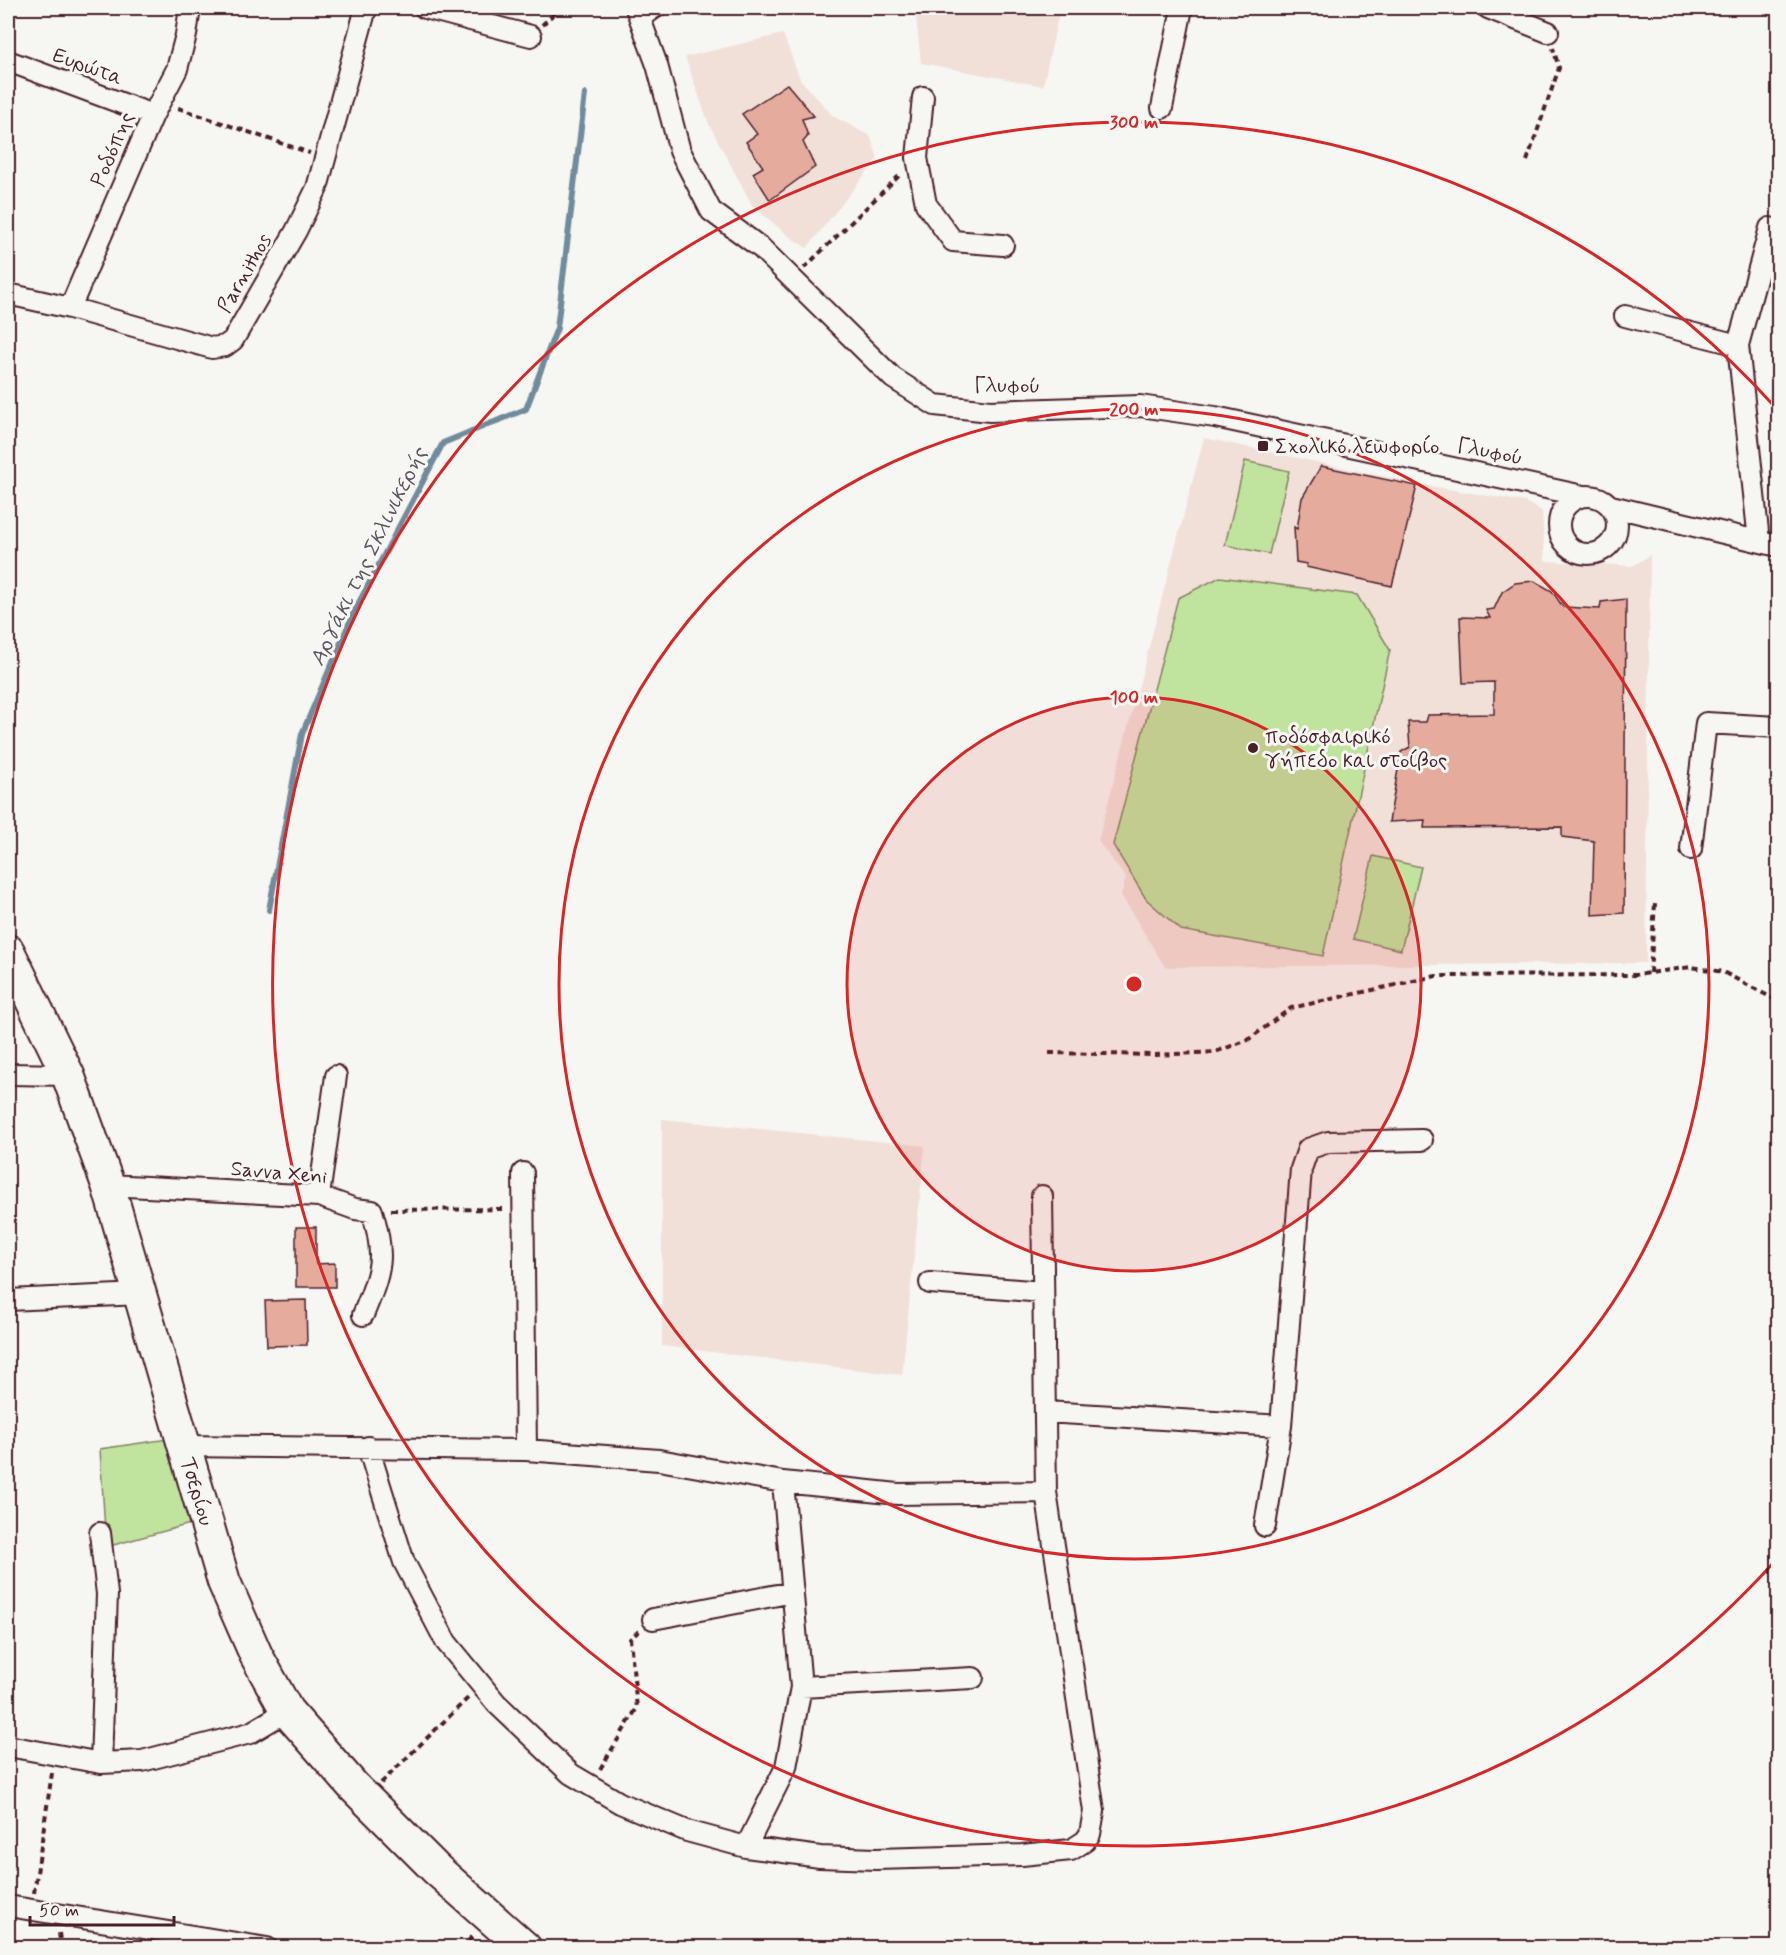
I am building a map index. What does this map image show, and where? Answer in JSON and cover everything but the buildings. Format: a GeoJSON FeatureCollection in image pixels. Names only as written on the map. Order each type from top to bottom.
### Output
{"type":"FeatureCollection","features":[{"type":"Feature","properties":{"kind":"main road","name":"Τσερίου"},"geometry":{"type":"LineString","coordinates":[[8,951],[68,1075],[108,1185],[224,1582],[256,1655],[287,1711],[366,1798],[436,1869],[525,1947]]}},
{"type":"Feature","properties":{"kind":"street","name":"Ροδόπης"},"geometry":{"type":"LineString","coordinates":[[70,308],[156,108],[177,69],[190,8]]}},
{"type":"Feature","properties":{"kind":"street","name":"Parnithos"},"geometry":{"type":"LineString","coordinates":[[8,294],[70,308],[212,348],[225,346],[233,340],[296,231],[317,188],[366,8]]}},
{"type":"Feature","properties":{"kind":"street"},"geometry":{"type":"LineString","coordinates":[[425,8],[531,36]]}},
{"type":"Feature","properties":{"kind":"street"},"geometry":{"type":"LineString","coordinates":[[1162,108],[1182,8]]}},
{"type":"Feature","properties":{"kind":"street"},"geometry":{"type":"LineString","coordinates":[[1488,8],[1548,32]]}},
{"type":"Feature","properties":{"kind":"street","name":"Γλυφού"},"geometry":{"type":"LineString","coordinates":[[638,16],[657,65],[680,151],[711,211],[761,248],[892,378],[935,405],[990,411],[1140,406],[1215,417],[1583,496]]}},
{"type":"Feature","properties":{"kind":"street","name":"Ευρώτα"},"geometry":{"type":"LineString","coordinates":[[8,62],[156,108]]}},
{"type":"Feature","properties":{"kind":"street"},"geometry":{"type":"LineString","coordinates":[[923,97],[917,158],[926,204],[953,241],[1003,245]]}},
{"type":"Feature","properties":{"kind":"street"},"geometry":{"type":"LineString","coordinates":[[1759,540],[1738,345],[1770,228]]}},
{"type":"Feature","properties":{"kind":"street"},"geometry":{"type":"LineString","coordinates":[[1625,316],[1738,345]]}},
{"type":"Feature","properties":{"kind":"street"},"geometry":{"type":"LineString","coordinates":[[1611,506],[1618,519],[1616,535],[1607,547],[1593,554],[1578,552],[1566,544],[1559,530],[1561,515],[1569,502],[1583,496],[1599,497],[1611,506],[1779,546]]}},
{"type":"Feature","properties":{"kind":"street"},"geometry":{"type":"LineString","coordinates":[[1691,849],[1706,723],[1779,727]]}},
{"type":"Feature","properties":{"kind":"street"},"geometry":{"type":"LineString","coordinates":[[8,1074],[68,1075]]}},
{"type":"Feature","properties":{"kind":"street"},"geometry":{"type":"LineString","coordinates":[[319,1196],[336,1076]]}},
{"type":"Feature","properties":{"kind":"street"},"geometry":{"type":"LineString","coordinates":[[1265,1526],[1281,1426],[1301,1169],[1308,1149],[1328,1142],[1422,1140]]}},
{"type":"Feature","properties":{"kind":"street"},"geometry":{"type":"LineString","coordinates":[[523,1173],[526,1450]]}},
{"type":"Feature","properties":{"kind":"street","name":"Savva Xeni"},"geometry":{"type":"LineString","coordinates":[[108,1185],[319,1196],[355,1209],[372,1211]]}},
{"type":"Feature","properties":{"kind":"street"},"geometry":{"type":"LineString","coordinates":[[368,1446],[404,1562],[446,1642],[497,1704],[571,1774],[620,1803],[687,1831],[746,1847],[820,1857],[876,1859],[1022,1855],[1071,1850],[1085,1841],[1093,1827],[1094,1811],[1046,1492],[1042,1196]]}},
{"type":"Feature","properties":{"kind":"street"},"geometry":{"type":"LineString","coordinates":[[363,1316],[381,1267],[381,1239],[372,1211]]}},
{"type":"Feature","properties":{"kind":"street"},"geometry":{"type":"LineString","coordinates":[[930,1283],[1042,1292]]}},
{"type":"Feature","properties":{"kind":"street"},"geometry":{"type":"LineString","coordinates":[[8,1300],[141,1294]]}},
{"type":"Feature","properties":{"kind":"street"},"geometry":{"type":"LineString","coordinates":[[1045,1412],[1281,1426]]}},
{"type":"Feature","properties":{"kind":"street"},"geometry":{"type":"LineString","coordinates":[[183,1446],[368,1446],[526,1450],[659,1460],[783,1482],[898,1494],[1046,1492]]}},
{"type":"Feature","properties":{"kind":"street"},"geometry":{"type":"LineString","coordinates":[[746,1847],[786,1767],[801,1687],[783,1482]]}},
{"type":"Feature","properties":{"kind":"street"},"geometry":{"type":"LineString","coordinates":[[100,1533],[107,1594],[101,1763]]}},
{"type":"Feature","properties":{"kind":"street"},"geometry":{"type":"LineString","coordinates":[[653,1619],[793,1592]]}},
{"type":"Feature","properties":{"kind":"street"},"geometry":{"type":"LineString","coordinates":[[801,1687],[973,1678]]}},
{"type":"Feature","properties":{"kind":"street"},"geometry":{"type":"LineString","coordinates":[[8,1746],[101,1763],[142,1761],[250,1733],[287,1711]]}},
{"type":"Feature","properties":{"kind":"street"},"geometry":{"type":"LineString","coordinates":[[8,1906],[267,1947]]}},
{"type":"Feature","properties":{"kind":"lane"},"geometry":{"type":"LineString","coordinates":[[638,16],[662,8]]}},
{"type":"Feature","properties":{"kind":"path"},"geometry":{"type":"LineString","coordinates":[[1527,161],[1558,68],[1548,32]]}},
{"type":"Feature","properties":{"kind":"path"},"geometry":{"type":"LineString","coordinates":[[156,108],[325,158]]}},
{"type":"Feature","properties":{"kind":"path"},"geometry":{"type":"LineString","coordinates":[[793,279],[917,158]]}},
{"type":"Feature","properties":{"kind":"path"},"geometry":{"type":"LineString","coordinates":[[1650,973],[1655,904]]}},
{"type":"Feature","properties":{"kind":"path"},"geometry":{"type":"LineString","coordinates":[[1049,1053],[1156,1055],[1215,1052],[1248,1040],[1291,1008],[1436,976],[1650,973],[1691,967],[1723,972],[1779,1001]]}},
{"type":"Feature","properties":{"kind":"path"},"geometry":{"type":"LineString","coordinates":[[372,1211],[523,1208]]}},
{"type":"Feature","properties":{"kind":"path"},"geometry":{"type":"LineString","coordinates":[[590,1785],[637,1708],[630,1639],[653,1619]]}},
{"type":"Feature","properties":{"kind":"path"},"geometry":{"type":"LineString","coordinates":[[366,1798],[481,1685]]}},
{"type":"Feature","properties":{"kind":"path"},"geometry":{"type":"LineString","coordinates":[[32,1910],[55,1755]]}},
{"type":"Feature","properties":{"kind":"shaded area"},"geometry":{"type":"Polygon","coordinates":[[[915,8],[1060,8],[1043,86],[921,63],[915,8]]]}},
{"type":"Feature","properties":{"kind":"shaded area"},"geometry":{"type":"Polygon","coordinates":[[[783,34],[800,79],[833,116],[870,136],[878,158],[807,248],[790,237],[752,205],[709,124],[685,57],[783,34]]]}},
{"type":"Feature","properties":{"kind":"shaded area"},"geometry":{"type":"Polygon","coordinates":[[[1204,438],[1424,485],[1525,502],[1542,511],[1545,561],[1633,566],[1650,555],[1646,963],[1165,967],[1121,895],[1126,878],[1098,841],[1204,438]]]}},
{"type":"Feature","properties":{"kind":"shaded area"},"geometry":{"type":"Polygon","coordinates":[[[662,1119],[925,1146],[902,1375],[662,1346],[662,1119]]]}},
{"type":"Feature","properties":{"kind":"green space"},"geometry":{"type":"Polygon","coordinates":[[[1245,461],[1289,471],[1269,554],[1225,545],[1245,461]]]}},
{"type":"Feature","properties":{"kind":"green space","name":"ποδόσφαιρικό γήπεδο και στοίβος"},"geometry":{"type":"Polygon","coordinates":[[[1220,577],[1357,595],[1390,650],[1323,956],[1181,930],[1146,899],[1113,845],[1178,598],[1220,577]]]}},
{"type":"Feature","properties":{"kind":"green space"},"geometry":{"type":"Polygon","coordinates":[[[1373,856],[1421,867],[1401,950],[1353,939],[1373,856]]]}},
{"type":"Feature","properties":{"kind":"green space"},"geometry":{"type":"Polygon","coordinates":[[[168,1439],[194,1523],[106,1547],[100,1449],[168,1439]]]}},
{"type":"Feature","properties":{"kind":"waterway","name":"Αργάκι της Σκλινικερής"},"geometry":{"type":"LineString","coordinates":[[269,910],[302,734],[354,612],[443,443],[526,409],[557,328],[585,94]]}},
{"type":"Feature","properties":{"kind":"place","name":"Σχολικό λεωφορίο"},"geometry":{"type":"Point","coordinates":[1263,446]}},
{"type":"Feature","properties":{"kind":"place","name":"ποδόσφαιρικό γήπεδο και στοίβος"},"geometry":{"type":"Point","coordinates":[1253,748]}}]}
